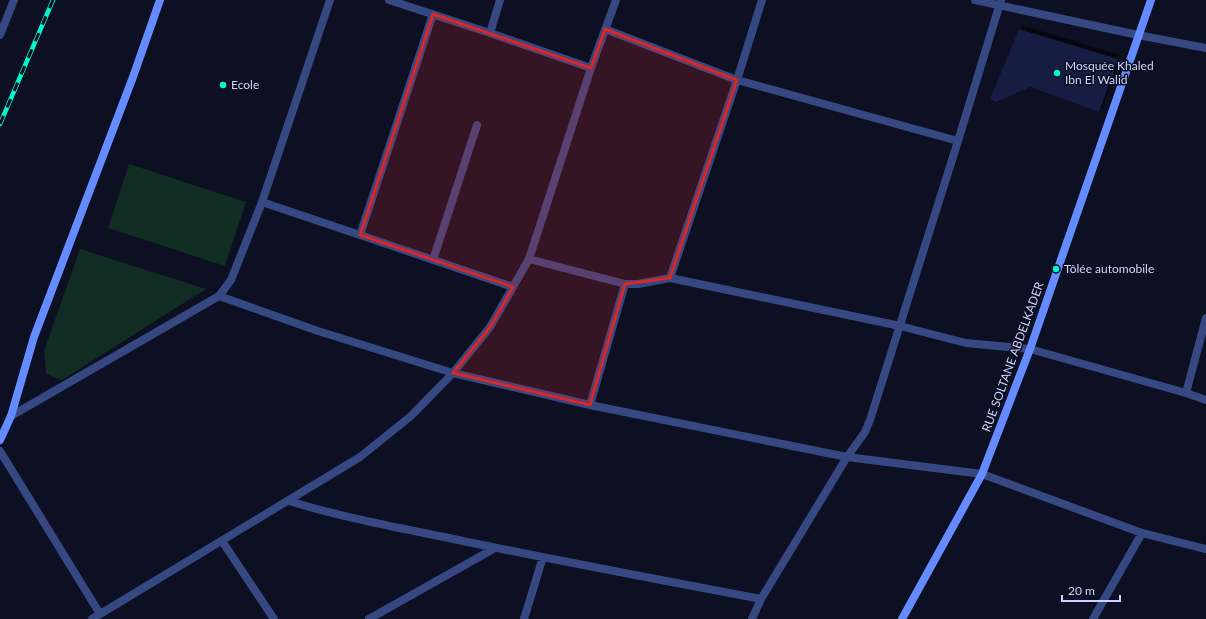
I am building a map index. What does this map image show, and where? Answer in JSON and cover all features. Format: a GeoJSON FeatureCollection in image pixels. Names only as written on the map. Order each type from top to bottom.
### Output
{"type":"FeatureCollection","features":[{"type":"Feature","properties":{"kind":"main road"},"geometry":{"type":"LineString","coordinates":[[0,440],[11,416],[34,337],[133,77],[160,0]]}},
{"type":"Feature","properties":{"kind":"main road","name":"RUE SOLTANE ABDELKADER"},"geometry":{"type":"LineString","coordinates":[[902,619],[982,474],[1030,349],[1151,0]]}},
{"type":"Feature","properties":{"kind":"street"},"geometry":{"type":"LineString","coordinates":[[0,35],[14,0]]}},
{"type":"Feature","properties":{"kind":"street"},"geometry":{"type":"LineString","coordinates":[[11,416],[206,305],[219,296],[231,280],[262,202],[330,0]]}},
{"type":"Feature","properties":{"kind":"street"},"geometry":{"type":"LineString","coordinates":[[389,0],[590,68]]}},
{"type":"Feature","properties":{"kind":"street"},"geometry":{"type":"LineString","coordinates":[[490,33],[500,0]]}},
{"type":"Feature","properties":{"kind":"street"},"geometry":{"type":"LineString","coordinates":[[92,619],[360,457],[411,416],[453,373],[490,327],[529,259],[590,68],[616,0]]}},
{"type":"Feature","properties":{"kind":"street"},"geometry":{"type":"LineString","coordinates":[[670,278],[737,80],[762,0]]}},
{"type":"Feature","properties":{"kind":"street"},"geometry":{"type":"LineString","coordinates":[[975,0],[1000,3],[1138,35],[1206,48]]}},
{"type":"Feature","properties":{"kind":"street"},"geometry":{"type":"LineString","coordinates":[[752,619],[761,599],[848,457],[865,432],[870,420],[958,142],[1000,3]]}},
{"type":"Feature","properties":{"kind":"street"},"geometry":{"type":"LineString","coordinates":[[360,235],[433,14]]}},
{"type":"Feature","properties":{"kind":"street"},"geometry":{"type":"LineString","coordinates":[[605,29],[737,80],[958,142]]}},
{"type":"Feature","properties":{"kind":"street"},"geometry":{"type":"LineString","coordinates":[[433,260],[477,125]]}},
{"type":"Feature","properties":{"kind":"street"},"geometry":{"type":"LineString","coordinates":[[262,202],[513,287]]}},
{"type":"Feature","properties":{"kind":"street"},"geometry":{"type":"LineString","coordinates":[[529,259],[625,284],[638,284],[670,278],[900,326],[966,344],[1030,349],[1206,400]]}},
{"type":"Feature","properties":{"kind":"street"},"geometry":{"type":"LineString","coordinates":[[590,405],[625,284]]}},
{"type":"Feature","properties":{"kind":"street"},"geometry":{"type":"LineString","coordinates":[[219,296],[318,331],[453,373],[590,405],[848,457],[982,474],[1142,533],[1206,549]]}},
{"type":"Feature","properties":{"kind":"street"},"geometry":{"type":"LineString","coordinates":[[1186,393],[1206,318]]}},
{"type":"Feature","properties":{"kind":"street"},"geometry":{"type":"LineString","coordinates":[[0,450],[100,614]]}},
{"type":"Feature","properties":{"kind":"street"},"geometry":{"type":"LineString","coordinates":[[289,501],[351,518],[495,548],[761,599]]}},
{"type":"Feature","properties":{"kind":"street"},"geometry":{"type":"LineString","coordinates":[[1093,619],[1142,533]]}},
{"type":"Feature","properties":{"kind":"street"},"geometry":{"type":"LineString","coordinates":[[222,541],[274,619]]}},
{"type":"Feature","properties":{"kind":"street"},"geometry":{"type":"LineString","coordinates":[[369,619],[495,548]]}},
{"type":"Feature","properties":{"kind":"street"},"geometry":{"type":"LineString","coordinates":[[524,619],[543,557]]}},
{"type":"Feature","properties":{"kind":"highlighted area"},"geometry":{"type":"Polygon","coordinates":[[[433,14],[591,68],[605,29],[737,80],[670,278],[625,284],[590,405],[453,373],[490,327],[513,287],[360,235],[433,14]]]}},
{"type":"Feature","properties":{"kind":"green space"},"geometry":{"type":"Polygon","coordinates":[[[129,164],[246,202],[225,266],[108,228],[129,164]]]}},
{"type":"Feature","properties":{"kind":"green space"},"geometry":{"type":"Polygon","coordinates":[[[80,249],[206,289],[62,380],[46,374],[44,351],[80,249]]]}},
{"type":"Feature","properties":{"kind":"building","name":"Mosquée Khaled Ibn El Walid"},"geometry":{"type":"Polygon","coordinates":[[[1019,29],[1118,59],[1099,112],[1031,87],[995,102],[990,99],[1019,29]]]}},
{"type":"Feature","properties":{"kind":"railway"},"geometry":{"type":"LineString","coordinates":[[0,124],[53,0]]}},
{"type":"Feature","properties":{"kind":"place","name":"Mosquée Khaled Ibn El Walid"},"geometry":{"type":"Point","coordinates":[1057,73]}},
{"type":"Feature","properties":{"kind":"place","name":"Ecole"},"geometry":{"type":"Point","coordinates":[223,85]}},
{"type":"Feature","properties":{"kind":"place","name":"Tôlée automobile"},"geometry":{"type":"Point","coordinates":[1056,269]}}]}
